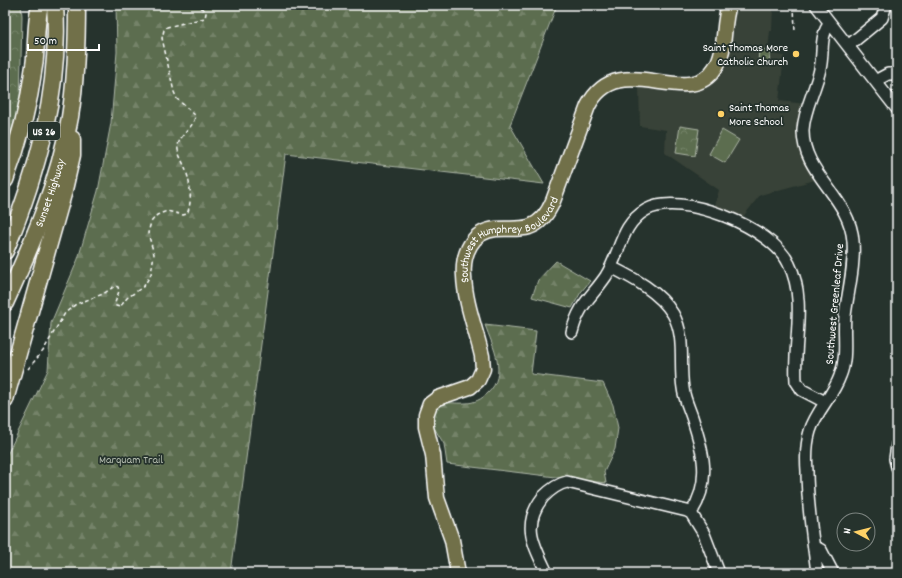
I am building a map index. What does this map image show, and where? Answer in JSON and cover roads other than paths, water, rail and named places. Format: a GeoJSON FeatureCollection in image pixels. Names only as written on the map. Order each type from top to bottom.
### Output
{"type":"FeatureCollection","features":[{"type":"Feature","properties":{"kind":"highway"},"geometry":{"type":"LineString","coordinates":[[5,180],[21,132],[29,98],[34,66],[40,5]]}},
{"type":"Feature","properties":{"kind":"highway","name":"Sunset Highway"},"geometry":{"type":"LineString","coordinates":[[5,251],[29,188],[43,137],[52,83],[55,5]]}},
{"type":"Feature","properties":{"kind":"highway","name":"Sunset Highway"},"geometry":{"type":"LineString","coordinates":[[5,303],[46,204],[56,173],[70,117],[75,64],[78,5]]}},
{"type":"Feature","properties":{"kind":"highway"},"geometry":{"type":"LineString","coordinates":[[5,400],[53,234],[72,155],[70,117]]}},
{"type":"Feature","properties":{"kind":"main road","name":"Southwest Humphrey Boulevard"},"geometry":{"type":"LineString","coordinates":[[458,573],[452,540],[437,498],[433,455],[425,420],[427,409],[433,401],[475,384],[484,369],[464,275],[468,248],[472,240],[480,233],[495,229],[529,227],[537,223],[546,215],[553,201],[588,106],[596,93],[606,85],[628,79],[689,84],[700,81],[712,72],[721,54],[729,5]]}},
{"type":"Feature","properties":{"kind":"street"},"geometry":{"type":"LineString","coordinates":[[816,5],[897,109]]}},
{"type":"Feature","properties":{"kind":"street"},"geometry":{"type":"LineString","coordinates":[[848,46],[882,18],[886,5]]}},
{"type":"Feature","properties":{"kind":"street","name":"Southwest Greenleaf Drive"},"geometry":{"type":"LineString","coordinates":[[817,573],[807,503],[806,456],[810,432],[843,370],[845,353],[845,316],[853,257],[853,240],[846,215],[812,165],[804,140],[803,128],[805,116],[820,68],[824,31],[830,23]]}},
{"type":"Feature","properties":{"kind":"street"},"geometry":{"type":"LineString","coordinates":[[875,81],[888,74],[897,74]]}},
{"type":"Feature","properties":{"kind":"street"},"geometry":{"type":"LineString","coordinates":[[572,332],[578,311],[611,267],[623,236],[632,222],[645,210],[665,204],[693,207],[723,216],[747,226],[768,239],[786,258],[794,282],[799,324],[796,380],[802,390],[825,402]]}},
{"type":"Feature","properties":{"kind":"street"},"geometry":{"type":"LineString","coordinates":[[611,267],[632,278],[658,296],[666,305],[678,325],[681,336],[684,393],[704,456],[701,493],[691,513]]}},
{"type":"Feature","properties":{"kind":"street"},"geometry":{"type":"LineString","coordinates":[[897,445],[895,454],[897,467]]}},
{"type":"Feature","properties":{"kind":"street"},"geometry":{"type":"LineString","coordinates":[[547,573],[533,542],[531,525],[537,505],[546,494],[561,483],[571,483],[626,497],[674,506],[691,513],[704,534],[719,573]]}},
{"type":"Feature","properties":{"kind":"street"},"geometry":{"type":"LineString","coordinates":[[814,546],[823,552],[833,573]]}},
{"type":"Feature","properties":{"kind":"place","name":"Saint Thomas More Catholic Church"},"geometry":{"type":"Point","coordinates":[796,54]}},
{"type":"Feature","properties":{"kind":"place","name":"Saint Thomas More School"},"geometry":{"type":"Point","coordinates":[721,114]}},
{"type":"Feature","properties":{"kind":"park label","name":"Marquam Trail"},"geometry":{"type":"Point","coordinates":[131,459]}}]}
